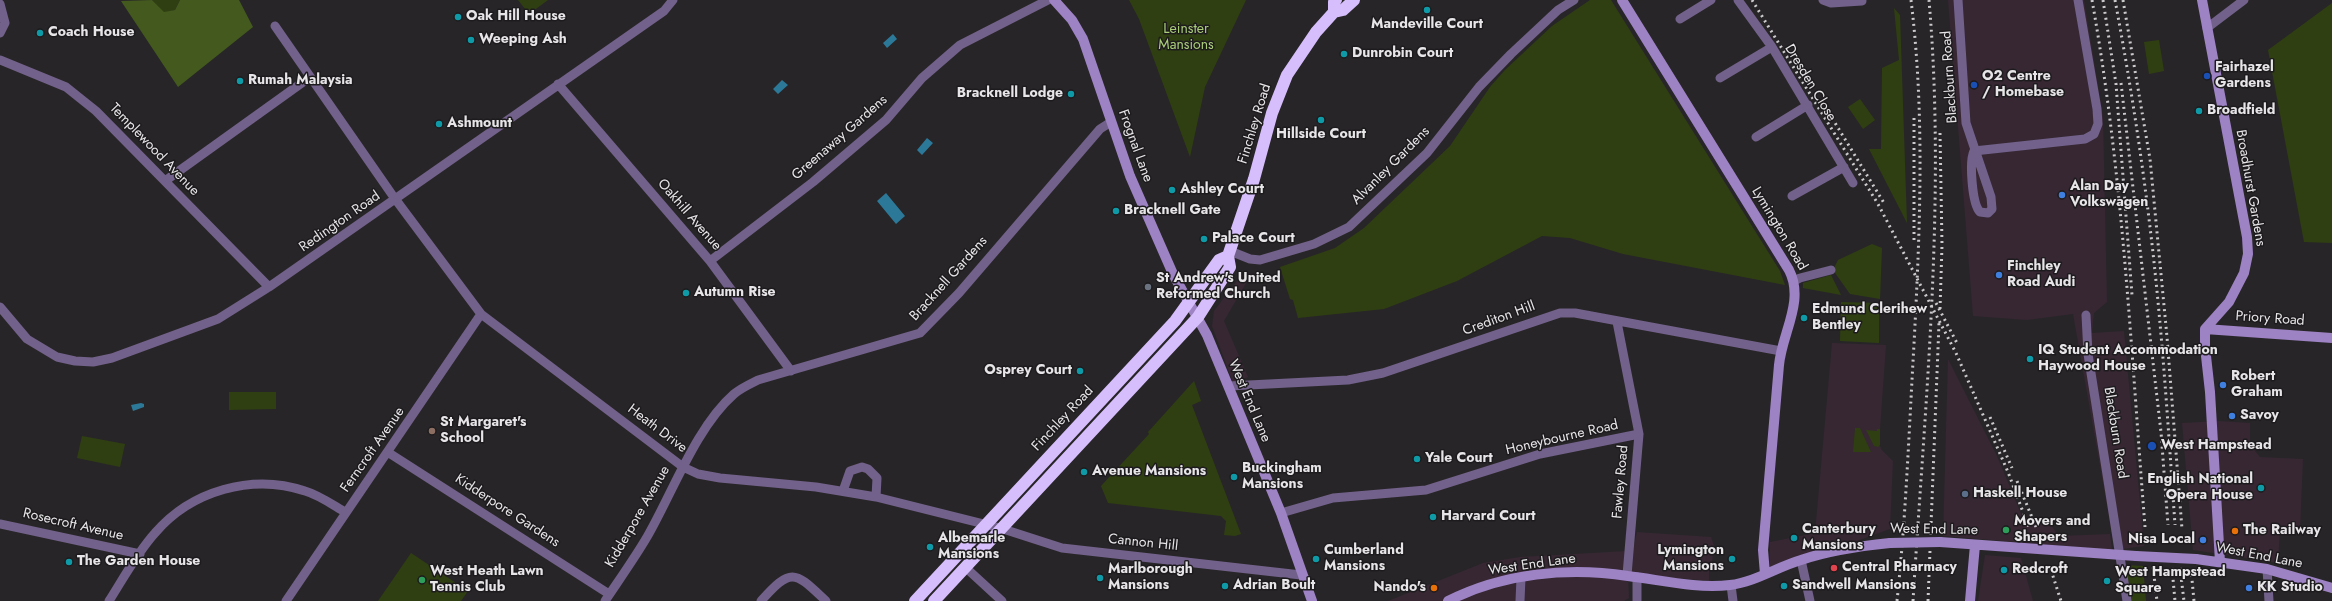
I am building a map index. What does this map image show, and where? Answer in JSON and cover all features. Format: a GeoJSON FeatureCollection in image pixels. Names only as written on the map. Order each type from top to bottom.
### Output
{"type":"FeatureCollection","features":[{"type":"Feature","properties":{"kind":"highway","name":"Finchley Road"},"geometry":{"type":"LineString","coordinates":[[1334,12],[1334,2],[1336,0]]}},
{"type":"Feature","properties":{"kind":"highway","name":"Finchley Road"},"geometry":{"type":"LineString","coordinates":[[934,601],[1000,528],[1198,317],[1230,267],[1229,253],[1254,179],[1279,92],[1303,50],[1334,12],[1343,10],[1354,0]]}},
{"type":"Feature","properties":{"kind":"highway","name":"Finchley Road"},"geometry":{"type":"LineString","coordinates":[[915,601],[1190,303],[1219,260],[1229,253]]}},
{"type":"Feature","properties":{"kind":"street","name":"Redington Road"},"geometry":{"type":"LineString","coordinates":[[0,307],[27,339],[45,350],[57,357],[93,362],[133,352],[218,319],[269,287],[396,200],[558,84],[664,11],[673,0]]}},
{"type":"Feature","properties":{"kind":"street","name":"Greenaway Gardens"},"geometry":{"type":"LineString","coordinates":[[710,261],[813,182],[886,120],[922,78],[960,44],[1048,0]]}},
{"type":"Feature","properties":{"kind":"street","name":"Frognal Lane"},"geometry":{"type":"LineString","coordinates":[[1054,0],[1072,20],[1083,38],[1130,176],[1173,274],[1190,303]]}},
{"type":"Feature","properties":{"kind":"street","name":"Alvanley Gardens"},"geometry":{"type":"LineString","coordinates":[[1229,253],[1250,259],[1260,260],[1314,244],[1349,227],[1427,153],[1479,87],[1511,54],[1558,10],[1574,0]]}},
{"type":"Feature","properties":{"kind":"street","name":"Lymington Road"},"geometry":{"type":"LineString","coordinates":[[1622,0],[1789,270],[1794,282],[1794,304],[1781,351],[1763,550],[1765,574]]}},
{"type":"Feature","properties":{"kind":"street"},"geometry":{"type":"LineString","coordinates":[[1680,19],[1712,0]]}},
{"type":"Feature","properties":{"kind":"street","name":"Dresden Close"},"geometry":{"type":"LineString","coordinates":[[1738,0],[1772,47],[1808,105],[1853,183]]}},
{"type":"Feature","properties":{"kind":"street"},"geometry":{"type":"LineString","coordinates":[[1823,0],[1831,3],[1862,1]]}},
{"type":"Feature","properties":{"kind":"street","name":"Blackburn Road"},"geometry":{"type":"LineString","coordinates":[[1958,0],[1966,123],[1991,198],[1992,209],[1988,213],[1980,212],[1975,203],[1971,162],[1974,150]]}},
{"type":"Feature","properties":{"kind":"street"},"geometry":{"type":"LineString","coordinates":[[1974,150],[2085,139],[2094,134],[2098,124],[2097,109],[2078,0]]}},
{"type":"Feature","properties":{"kind":"street","name":"Broadhurst Gardens"},"geometry":{"type":"LineString","coordinates":[[2202,0],[2247,237],[2248,254],[2244,272],[2228,302],[2205,329]]}},
{"type":"Feature","properties":{"kind":"street"},"geometry":{"type":"LineString","coordinates":[[2207,28],[2244,0]]}},
{"type":"Feature","properties":{"kind":"street"},"geometry":{"type":"LineString","coordinates":[[0,4],[5,23],[0,32]]}},
{"type":"Feature","properties":{"kind":"street","name":"Heath Drive"},"geometry":{"type":"LineString","coordinates":[[275,26],[396,200],[481,314],[683,467],[698,474],[720,478],[770,481],[876,497],[926,508],[985,525]]}},
{"type":"Feature","properties":{"kind":"street"},"geometry":{"type":"LineString","coordinates":[[1720,78],[1772,47]]}},
{"type":"Feature","properties":{"kind":"street","name":"Templewood Avenue"},"geometry":{"type":"LineString","coordinates":[[0,60],[66,87],[96,111],[269,287]]}},
{"type":"Feature","properties":{"kind":"street"},"geometry":{"type":"LineString","coordinates":[[165,181],[310,77]]}},
{"type":"Feature","properties":{"kind":"street","name":"Oakhill Avenue"},"geometry":{"type":"LineString","coordinates":[[558,84],[710,261],[791,371]]}},
{"type":"Feature","properties":{"kind":"street"},"geometry":{"type":"LineString","coordinates":[[1756,137],[1808,105]]}},
{"type":"Feature","properties":{"kind":"street","name":"Bracknell Gardens"},"geometry":{"type":"LineString","coordinates":[[683,467],[722,407],[734,394],[758,380],[920,333],[959,293],[1100,129],[1111,122]]}},
{"type":"Feature","properties":{"kind":"street"},"geometry":{"type":"LineString","coordinates":[[1792,196],[1844,167]]}},
{"type":"Feature","properties":{"kind":"street"},"geometry":{"type":"LineString","coordinates":[[1794,282],[1800,278],[1831,270]]}},
{"type":"Feature","properties":{"kind":"street","name":"West End Lane"},"geometry":{"type":"LineString","coordinates":[[1190,303],[1198,317],[1229,386],[1281,513],[1312,601]]}},
{"type":"Feature","properties":{"kind":"street","name":"Crediton Hill"},"geometry":{"type":"LineString","coordinates":[[1229,386],[1348,380],[1383,373],[1560,313],[1576,313],[1617,322],[1781,351]]}},
{"type":"Feature","properties":{"kind":"street","name":"Ferncroft Avenue"},"geometry":{"type":"LineString","coordinates":[[286,601],[345,512],[389,453],[481,314]]}},
{"type":"Feature","properties":{"kind":"street","name":"Blackburn Road"},"geometry":{"type":"LineString","coordinates":[[2086,315],[2088,354],[2127,601]]}},
{"type":"Feature","properties":{"kind":"street","name":"Fawley Road"},"geometry":{"type":"LineString","coordinates":[[1617,322],[1639,434],[1632,576],[1637,601]]}},
{"type":"Feature","properties":{"kind":"street"},"geometry":{"type":"LineString","coordinates":[[2205,329],[2220,562]]}},
{"type":"Feature","properties":{"kind":"street","name":"Priory Road"},"geometry":{"type":"LineString","coordinates":[[2205,329],[2332,338]]}},
{"type":"Feature","properties":{"kind":"street","name":"Honeybourne Road"},"geometry":{"type":"LineString","coordinates":[[1281,513],[1333,498],[1426,490],[1540,454],[1639,434]]}},
{"type":"Feature","properties":{"kind":"street","name":"Kidderpore Gardens"},"geometry":{"type":"LineString","coordinates":[[389,453],[607,598]]}},
{"type":"Feature","properties":{"kind":"street","name":"Kidderpore Avenue"},"geometry":{"type":"LineString","coordinates":[[607,598],[647,537],[683,467]]}},
{"type":"Feature","properties":{"kind":"street"},"geometry":{"type":"LineString","coordinates":[[844,491],[850,471],[862,467],[868,469],[877,478],[876,497]]}},
{"type":"Feature","properties":{"kind":"street"},"geometry":{"type":"LineString","coordinates":[[109,601],[154,533],[182,507],[206,495],[248,485],[271,484],[307,491],[345,512]]}},
{"type":"Feature","properties":{"kind":"street","name":"Rosecroft Avenue"},"geometry":{"type":"LineString","coordinates":[[0,524],[140,554]]}},
{"type":"Feature","properties":{"kind":"street","name":"Cannon Hill"},"geometry":{"type":"LineString","coordinates":[[985,525],[1000,528],[1062,548],[1302,575]]}},
{"type":"Feature","properties":{"kind":"street","name":"West End Lane"},"geometry":{"type":"LineString","coordinates":[[1448,601],[1491,583],[1582,571],[1709,586],[1731,585],[1765,574],[1800,560],[1850,548],[1890,543],[1940,542],[2220,562],[2267,570],[2332,588]]}},
{"type":"Feature","properties":{"kind":"street"},"geometry":{"type":"LineString","coordinates":[[1970,601],[1975,545]]}},
{"type":"Feature","properties":{"kind":"street"},"geometry":{"type":"LineString","coordinates":[[1800,560],[1810,601]]}},
{"type":"Feature","properties":{"kind":"street"},"geometry":{"type":"LineString","coordinates":[[965,566],[1002,601]]}},
{"type":"Feature","properties":{"kind":"street"},"geometry":{"type":"LineString","coordinates":[[2267,570],[2269,601]]}},
{"type":"Feature","properties":{"kind":"street"},"geometry":{"type":"LineString","coordinates":[[761,601],[784,578],[792,576],[801,577],[826,601]]}},
{"type":"Feature","properties":{"kind":"street"},"geometry":{"type":"LineString","coordinates":[[1520,601],[1521,578]]}},
{"type":"Feature","properties":{"kind":"street"},"geometry":{"type":"LineString","coordinates":[[1731,585],[1733,601]]}},
{"type":"Feature","properties":{"kind":"shaded area"},"geometry":{"type":"Polygon","coordinates":[[[1948,0],[2084,0],[2103,117],[2107,302],[2094,313],[2092,333],[2124,331],[2144,546],[2115,550],[2073,314],[2027,320],[1973,316],[1948,0]]]}},
{"type":"Feature","properties":{"kind":"shaded area"},"geometry":{"type":"Polygon","coordinates":[[[1243,273],[1252,273],[1224,321],[1248,377],[1233,383],[1212,326],[1214,311],[1243,273]]]}},
{"type":"Feature","properties":{"kind":"shaded area"},"geometry":{"type":"Polygon","coordinates":[[[1832,343],[1886,345],[1879,443],[1881,449],[1893,461],[1890,529],[1770,572],[1770,542],[1815,533],[1832,343]]]}},
{"type":"Feature","properties":{"kind":"shaded area"},"geometry":{"type":"Polygon","coordinates":[[[1948,359],[1997,456],[2024,521],[2049,523],[2059,536],[2110,534],[2112,550],[1943,536],[1948,359]]]}},
{"type":"Feature","properties":{"kind":"shaded area"},"geometry":{"type":"Polygon","coordinates":[[[2219,421],[2250,423],[2250,445],[2260,457],[2303,459],[2300,530],[2280,529],[2278,563],[2193,550],[2182,423],[2219,421]]]}},
{"type":"Feature","properties":{"kind":"shaded area"},"geometry":{"type":"Polygon","coordinates":[[[1637,532],[1711,537],[1714,546],[1712,562],[1709,562],[1709,581],[1632,574],[1630,563],[1637,532]]]}},
{"type":"Feature","properties":{"kind":"shaded area"},"geometry":{"type":"Polygon","coordinates":[[[1627,551],[1629,598],[1624,601],[1388,601],[1483,563],[1520,557],[1627,551]]]}},
{"type":"Feature","properties":{"kind":"shaded area"},"geometry":{"type":"Polygon","coordinates":[[[1985,555],[2021,558],[2033,601],[1978,601],[1985,555]]]}},
{"type":"Feature","properties":{"kind":"green space"},"geometry":{"type":"Polygon","coordinates":[[[152,0],[180,0],[175,10],[164,13],[152,0]]]}},
{"type":"Feature","properties":{"kind":"green space"},"geometry":{"type":"Polygon","coordinates":[[[152,0],[164,12],[175,10],[180,0],[239,0],[253,27],[178,87],[121,1],[152,0]]]}},
{"type":"Feature","properties":{"kind":"green space"},"geometry":{"type":"Polygon","coordinates":[[[518,0],[548,0],[529,14],[518,0]]]}},
{"type":"Feature","properties":{"kind":"green space","name":"Leinster Mansions"},"geometry":{"type":"Polygon","coordinates":[[[1129,0],[1246,0],[1205,87],[1190,157],[1139,19],[1129,0]]]}},
{"type":"Feature","properties":{"kind":"green space"},"geometry":{"type":"Polygon","coordinates":[[[1590,0],[1611,0],[1780,271],[1785,285],[1623,254],[1570,238],[1542,236],[1457,281],[1384,309],[1298,318],[1293,300],[1290,299],[1280,267],[1335,248],[1364,228],[1450,146],[1490,87],[1505,70],[1552,26],[1590,0]]]}},
{"type":"Feature","properties":{"kind":"green space"},"geometry":{"type":"Polygon","coordinates":[[[2332,3],[2332,243],[2304,242],[2268,50],[2332,3]]]}},
{"type":"Feature","properties":{"kind":"green space"},"geometry":{"type":"Polygon","coordinates":[[[1894,8],[1900,15],[1907,223],[1869,149],[1881,149],[1882,68],[1899,60],[1894,8]]]}},
{"type":"Feature","properties":{"kind":"green space"},"geometry":{"type":"Polygon","coordinates":[[[2159,40],[2164,71],[2149,74],[2144,42],[2159,40]]]}},
{"type":"Feature","properties":{"kind":"green space"},"geometry":{"type":"Polygon","coordinates":[[[1860,99],[1875,120],[1863,129],[1848,107],[1860,99]]]}},
{"type":"Feature","properties":{"kind":"green space"},"geometry":{"type":"Polygon","coordinates":[[[1872,244],[1882,248],[1880,299],[1850,294],[1833,270],[1838,260],[1872,244]]]}},
{"type":"Feature","properties":{"kind":"green space"},"geometry":{"type":"Polygon","coordinates":[[[1831,275],[1841,295],[1803,288],[1803,283],[1831,275]]]}},
{"type":"Feature","properties":{"kind":"green space"},"geometry":{"type":"Polygon","coordinates":[[[1841,302],[1879,303],[1879,343],[1840,341],[1841,302]]]}},
{"type":"Feature","properties":{"kind":"green space"},"geometry":{"type":"Polygon","coordinates":[[[1194,381],[1201,401],[1192,405],[1241,534],[1235,536],[1224,535],[1226,521],[1221,516],[1108,503],[1101,486],[1149,434],[1148,432],[1194,381]]]}},
{"type":"Feature","properties":{"kind":"green space"},"geometry":{"type":"Polygon","coordinates":[[[229,392],[276,392],[276,409],[229,410],[229,392]]]}},
{"type":"Feature","properties":{"kind":"green space"},"geometry":{"type":"Polygon","coordinates":[[[1855,428],[1860,428],[1871,452],[1853,452],[1855,428]]]}},
{"type":"Feature","properties":{"kind":"green space"},"geometry":{"type":"Polygon","coordinates":[[[1877,429],[1880,429],[1880,445],[1878,447],[1874,446],[1866,430],[1877,431],[1877,429]]]}},
{"type":"Feature","properties":{"kind":"green space"},"geometry":{"type":"Polygon","coordinates":[[[82,436],[125,444],[120,467],[77,458],[82,436]]]}},
{"type":"Feature","properties":{"kind":"green space","name":"West Heath Lawn Tennis Club"},"geometry":{"type":"Polygon","coordinates":[[[411,553],[468,591],[461,601],[378,601],[411,553]]]}},
{"type":"Feature","properties":{"kind":"green space"},"geometry":{"type":"Polygon","coordinates":[[[2126,565],[2143,566],[2146,601],[2131,601],[2126,565]]]}},
{"type":"Feature","properties":{"kind":"water"},"geometry":{"type":"Polygon","coordinates":[[[893,34],[897,39],[887,48],[883,43],[893,34]]]}},
{"type":"Feature","properties":{"kind":"water"},"geometry":{"type":"Polygon","coordinates":[[[782,80],[788,85],[778,94],[773,89],[782,80]]]}},
{"type":"Feature","properties":{"kind":"water"},"geometry":{"type":"Polygon","coordinates":[[[927,138],[933,143],[922,155],[917,150],[927,138]]]}},
{"type":"Feature","properties":{"kind":"water"},"geometry":{"type":"Polygon","coordinates":[[[886,193],[905,216],[896,224],[877,201],[886,193]]]}},
{"type":"Feature","properties":{"kind":"water"},"geometry":{"type":"Polygon","coordinates":[[[141,403],[144,404],[144,407],[133,411],[131,405],[141,403]]]}},
{"type":"Feature","properties":{"kind":"railway"},"geometry":{"type":"LineString","coordinates":[[1752,0],[1878,204],[1956,353],[2008,472],[2029,528]]}},
{"type":"Feature","properties":{"kind":"railway"},"geometry":{"type":"LineString","coordinates":[[1897,601],[1907,473],[1919,215],[1920,129],[1911,0]]}},
{"type":"Feature","properties":{"kind":"railway"},"geometry":{"type":"LineString","coordinates":[[1913,601],[1928,376],[1935,225],[1934,75],[1929,0]]}},
{"type":"Feature","properties":{"kind":"railway"},"geometry":{"type":"LineString","coordinates":[[2092,0],[2103,65],[2119,197],[2145,527]]}},
{"type":"Feature","properties":{"kind":"railway"},"geometry":{"type":"LineString","coordinates":[[2103,0],[2116,84],[2132,295]]}},
{"type":"Feature","properties":{"kind":"railway"},"geometry":{"type":"LineString","coordinates":[[2115,0],[2143,170],[2150,227],[2161,338],[2175,525]]}},
{"type":"Feature","properties":{"kind":"railway"},"geometry":{"type":"LineString","coordinates":[[2123,0],[2150,159],[2167,337],[2182,529]]}},
{"type":"Feature","properties":{"kind":"railway"},"geometry":{"type":"LineString","coordinates":[[2121,83],[2161,432],[2168,525]]}},
{"type":"Feature","properties":{"kind":"railway"},"geometry":{"type":"LineString","coordinates":[[1829,113],[1884,203]]}},
{"type":"Feature","properties":{"kind":"railway"},"geometry":{"type":"LineString","coordinates":[[1914,116],[1914,240]]}},
{"type":"Feature","properties":{"kind":"railway"},"geometry":{"type":"LineString","coordinates":[[1940,133],[1942,245],[1940,309]]}},
{"type":"Feature","properties":{"kind":"railway"},"geometry":{"type":"LineString","coordinates":[[1936,303],[1958,345]]}},
{"type":"Feature","properties":{"kind":"railway"},"geometry":{"type":"LineString","coordinates":[[1928,601],[1939,323]]}},
{"type":"Feature","properties":{"kind":"railway"},"geometry":{"type":"LineString","coordinates":[[1990,417],[2012,468]]}},
{"type":"Feature","properties":{"kind":"railway"},"geometry":{"type":"LineString","coordinates":[[2017,481],[2036,527]]}},
{"type":"Feature","properties":{"kind":"railway"},"geometry":{"type":"LineString","coordinates":[[2153,567],[2157,601]]}},
{"type":"Feature","properties":{"kind":"railway"},"geometry":{"type":"LineString","coordinates":[[2172,568],[2175,601]]}},
{"type":"Feature","properties":{"kind":"railway"},"geometry":{"type":"LineString","coordinates":[[2180,568],[2184,601]]}},
{"type":"Feature","properties":{"kind":"railway"},"geometry":{"type":"LineString","coordinates":[[2191,569],[2194,601]]}},
{"type":"Feature","properties":{"kind":"railway"},"geometry":{"type":"LineString","coordinates":[[2051,570],[2061,601]]}},
{"type":"Feature","properties":{"kind":"place","name":"Mandeville Court"},"geometry":{"type":"Point","coordinates":[1427,10]}},
{"type":"Feature","properties":{"kind":"place","name":"Oak Hill House"},"geometry":{"type":"Point","coordinates":[458,17]}},
{"type":"Feature","properties":{"kind":"place","name":"Coach House"},"geometry":{"type":"Point","coordinates":[40,33]}},
{"type":"Feature","properties":{"kind":"place","name":"Weeping Ash"},"geometry":{"type":"Point","coordinates":[471,40]}},
{"type":"Feature","properties":{"kind":"place","name":"Dunrobin Court"},"geometry":{"type":"Point","coordinates":[1344,54]}},
{"type":"Feature","properties":{"kind":"place","name":"Fairhazel Gardens"},"geometry":{"type":"Point","coordinates":[2207,76]}},
{"type":"Feature","properties":{"kind":"place","name":"Rumah Malaysia"},"geometry":{"type":"Point","coordinates":[240,81]}},
{"type":"Feature","properties":{"kind":"place","name":"O2 Centre / Homebase"},"geometry":{"type":"Point","coordinates":[1974,85]}},
{"type":"Feature","properties":{"kind":"place","name":"Bracknell Lodge"},"geometry":{"type":"Point","coordinates":[1071,94]}},
{"type":"Feature","properties":{"kind":"place","name":"Broadfield"},"geometry":{"type":"Point","coordinates":[2199,111]}},
{"type":"Feature","properties":{"kind":"place","name":"Hillside Court"},"geometry":{"type":"Point","coordinates":[1321,120]}},
{"type":"Feature","properties":{"kind":"place","name":"Ashmount"},"geometry":{"type":"Point","coordinates":[439,124]}},
{"type":"Feature","properties":{"kind":"place","name":"Ashley Court"},"geometry":{"type":"Point","coordinates":[1172,190]}},
{"type":"Feature","properties":{"kind":"place","name":"Alan Day Volkswagen"},"geometry":{"type":"Point","coordinates":[2062,195]}},
{"type":"Feature","properties":{"kind":"place","name":"Bracknell Gate"},"geometry":{"type":"Point","coordinates":[1116,211]}},
{"type":"Feature","properties":{"kind":"place","name":"Palace Court"},"geometry":{"type":"Point","coordinates":[1204,239]}},
{"type":"Feature","properties":{"kind":"place","name":"Finchley Road Audi"},"geometry":{"type":"Point","coordinates":[1999,275]}},
{"type":"Feature","properties":{"kind":"place","name":"St Andrew's United Reformed Church"},"geometry":{"type":"Point","coordinates":[1148,287]}},
{"type":"Feature","properties":{"kind":"place","name":"Autumn Rise"},"geometry":{"type":"Point","coordinates":[686,293]}},
{"type":"Feature","properties":{"kind":"place","name":"Edmund Clerihew Bentley"},"geometry":{"type":"Point","coordinates":[1804,318]}},
{"type":"Feature","properties":{"kind":"place","name":"IQ Student Accommodation Haywood House"},"geometry":{"type":"Point","coordinates":[2030,359]}},
{"type":"Feature","properties":{"kind":"place","name":"Osprey Court"},"geometry":{"type":"Point","coordinates":[1080,371]}},
{"type":"Feature","properties":{"kind":"place","name":"Robert Graham"},"geometry":{"type":"Point","coordinates":[2223,385]}},
{"type":"Feature","properties":{"kind":"place","name":"Savoy"},"geometry":{"type":"Point","coordinates":[2232,416]}},
{"type":"Feature","properties":{"kind":"place","name":"St Margaret's School"},"geometry":{"type":"Point","coordinates":[432,431]}},
{"type":"Feature","properties":{"kind":"place","name":"West Hampstead"},"geometry":{"type":"Point","coordinates":[2152,446]}},
{"type":"Feature","properties":{"kind":"place","name":"Yale Court"},"geometry":{"type":"Point","coordinates":[1417,459]}},
{"type":"Feature","properties":{"kind":"place","name":"Avenue Mansions"},"geometry":{"type":"Point","coordinates":[1084,472]}},
{"type":"Feature","properties":{"kind":"place","name":"Buckingham Mansions"},"geometry":{"type":"Point","coordinates":[1234,477]}},
{"type":"Feature","properties":{"kind":"place","name":"English National Opera House"},"geometry":{"type":"Point","coordinates":[2261,488]}},
{"type":"Feature","properties":{"kind":"place","name":"Haskell House"},"geometry":{"type":"Point","coordinates":[1965,494]}},
{"type":"Feature","properties":{"kind":"place","name":"Harvard Court"},"geometry":{"type":"Point","coordinates":[1433,517]}},
{"type":"Feature","properties":{"kind":"place","name":"Movers and Shapers"},"geometry":{"type":"Point","coordinates":[2006,530]}},
{"type":"Feature","properties":{"kind":"place","name":"The Railway"},"geometry":{"type":"Point","coordinates":[2235,531]}},
{"type":"Feature","properties":{"kind":"place","name":"Canterbury Mansions"},"geometry":{"type":"Point","coordinates":[1794,538]}},
{"type":"Feature","properties":{"kind":"place","name":"Nisa Local"},"geometry":{"type":"Point","coordinates":[2203,540]}},
{"type":"Feature","properties":{"kind":"place","name":"Albemarle Mansions"},"geometry":{"type":"Point","coordinates":[930,547]}},
{"type":"Feature","properties":{"kind":"place","name":"Cumberland Mansions"},"geometry":{"type":"Point","coordinates":[1316,559]}},
{"type":"Feature","properties":{"kind":"place","name":"Lymington Mansions"},"geometry":{"type":"Point","coordinates":[1732,559]}},
{"type":"Feature","properties":{"kind":"place","name":"The Garden House"},"geometry":{"type":"Point","coordinates":[69,562]}},
{"type":"Feature","properties":{"kind":"place","name":"Central Pharmacy"},"geometry":{"type":"Point","coordinates":[1834,568]}},
{"type":"Feature","properties":{"kind":"place","name":"Redcroft"},"geometry":{"type":"Point","coordinates":[2004,570]}},
{"type":"Feature","properties":{"kind":"place","name":"Marlborough Mansions"},"geometry":{"type":"Point","coordinates":[1100,578]}},
{"type":"Feature","properties":{"kind":"place","name":"West Heath Lawn Tennis Club"},"geometry":{"type":"Point","coordinates":[422,580]}},
{"type":"Feature","properties":{"kind":"place","name":"West Hampstead Square"},"geometry":{"type":"Point","coordinates":[2107,581]}},
{"type":"Feature","properties":{"kind":"place","name":"Adrian Boult"},"geometry":{"type":"Point","coordinates":[1225,586]}},
{"type":"Feature","properties":{"kind":"place","name":"Sandwell Mansions"},"geometry":{"type":"Point","coordinates":[1784,586]}},
{"type":"Feature","properties":{"kind":"place","name":"Nando's"},"geometry":{"type":"Point","coordinates":[1434,588]}},
{"type":"Feature","properties":{"kind":"place","name":"KK Studio"},"geometry":{"type":"Point","coordinates":[2249,588]}}]}
